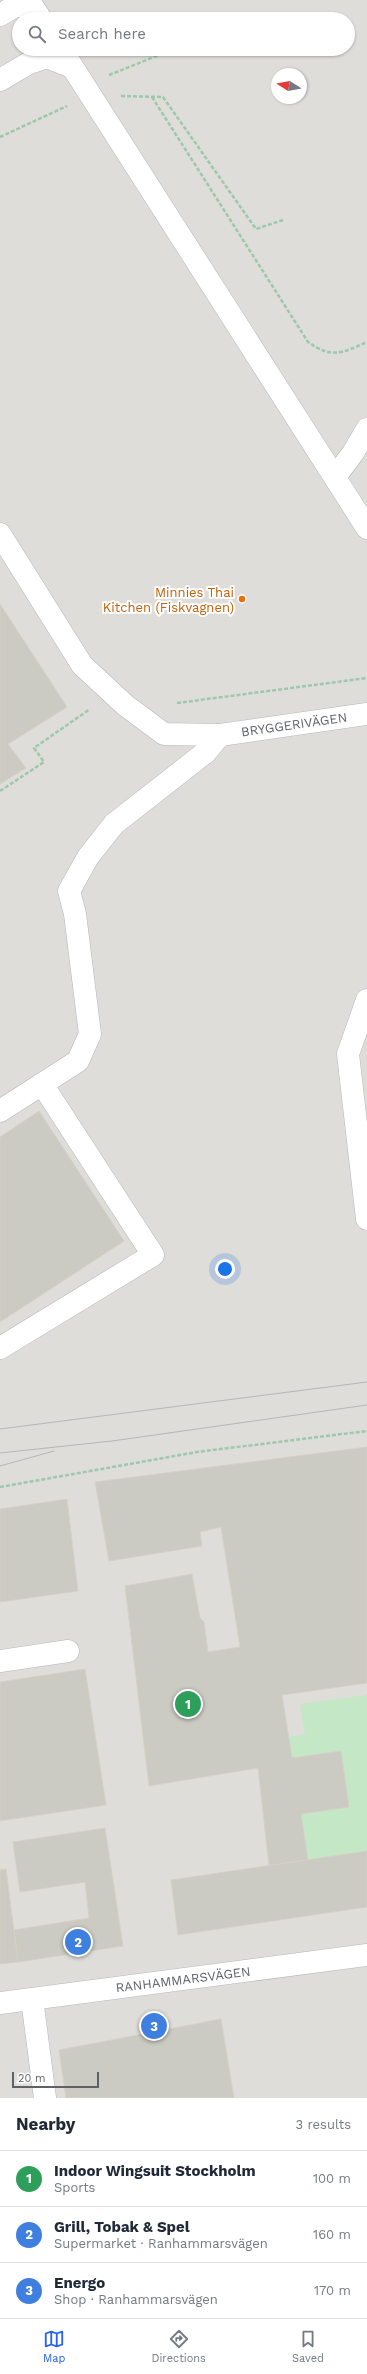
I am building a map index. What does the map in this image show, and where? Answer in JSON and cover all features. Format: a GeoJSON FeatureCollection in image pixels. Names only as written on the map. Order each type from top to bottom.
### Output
{"type":"FeatureCollection","features":[{"type":"Feature","properties":{"kind":"street"},"geometry":{"type":"LineString","coordinates":[[0,14],[15,6],[33,7],[36,12]]}},
{"type":"Feature","properties":{"kind":"street"},"geometry":{"type":"LineString","coordinates":[[0,80],[29,63],[47,57],[66,58],[367,528]]}},
{"type":"Feature","properties":{"kind":"street"},"geometry":{"type":"LineString","coordinates":[[335,477],[353,453],[367,429]]}},
{"type":"Feature","properties":{"kind":"street","name":"BRYGGERIVÄGEN"},"geometry":{"type":"LineString","coordinates":[[0,534],[82,665],[120,700],[164,734],[220,735],[367,714]]}},
{"type":"Feature","properties":{"kind":"street"},"geometry":{"type":"LineString","coordinates":[[0,1111],[78,1061],[90,1034],[75,914],[69,891],[88,856],[114,824],[206,752],[220,735]]}},
{"type":"Feature","properties":{"kind":"street"},"geometry":{"type":"LineString","coordinates":[[367,1000],[348,1054],[367,1219]]}},
{"type":"Feature","properties":{"kind":"street"},"geometry":{"type":"LineString","coordinates":[[0,1348],[153,1255],[42,1084]]}},
{"type":"Feature","properties":{"kind":"street"},"geometry":{"type":"LineString","coordinates":[[0,1661],[68,1651]]}},
{"type":"Feature","properties":{"kind":"street","name":"RANHAMMARSVÄGEN"},"geometry":{"type":"LineString","coordinates":[[0,2003],[367,1955]]}},
{"type":"Feature","properties":{"kind":"street"},"geometry":{"type":"LineString","coordinates":[[32,1999],[45,2098]]}},
{"type":"Feature","properties":{"kind":"path"},"geometry":{"type":"LineString","coordinates":[[107,76],[157,56]]}},
{"type":"Feature","properties":{"kind":"path"},"geometry":{"type":"LineString","coordinates":[[152,97],[308,342],[322,352],[334,354],[367,342]]}},
{"type":"Feature","properties":{"kind":"path"},"geometry":{"type":"LineString","coordinates":[[178,703],[367,678]]}},
{"type":"Feature","properties":{"kind":"path"},"geometry":{"type":"LineString","coordinates":[[0,791],[44,762],[34,748],[96,705]]}},
{"type":"Feature","properties":{"kind":"path"},"geometry":{"type":"LineString","coordinates":[[0,1487],[197,1452],[367,1431]]}},
{"type":"Feature","properties":{"kind":"shaded area"},"geometry":{"type":"Polygon","coordinates":[[[0,0],[367,0],[367,2098],[0,2098],[0,0]]]}},
{"type":"Feature","properties":{"kind":"green space"},"geometry":{"type":"Polygon","coordinates":[[[367,1695],[367,1851],[308,1860],[301,1814],[349,1807],[341,1751],[292,1758],[289,1737],[305,1734],[300,1704],[367,1695]]]}},
{"type":"Feature","properties":{"kind":"building"},"geometry":{"type":"Polygon","coordinates":[[[0,604],[67,707],[8,744],[26,768],[0,784],[0,604]]]}},
{"type":"Feature","properties":{"kind":"building"},"geometry":{"type":"Polygon","coordinates":[[[39,1111],[124,1241],[0,1322],[0,1137],[39,1111]]]}},
{"type":"Feature","properties":{"kind":"building"},"geometry":{"type":"Polygon","coordinates":[[[367,1447],[367,1683],[282,1695],[292,1758],[341,1751],[349,1807],[301,1814],[308,1860],[269,1866],[258,1768],[149,1786],[125,1586],[192,1574],[200,1618],[204,1622],[208,1652],[240,1647],[221,1527],[200,1532],[202,1546],[109,1561],[95,1482],[367,1447]]]}},
{"type":"Feature","properties":{"kind":"building"},"geometry":{"type":"Polygon","coordinates":[[[67,1499],[78,1591],[0,1602],[0,1509],[67,1499]]]}},
{"type":"Feature","properties":{"kind":"building"},"geometry":{"type":"Polygon","coordinates":[[[85,1669],[106,1805],[0,1821],[0,1682],[85,1669]]]}},
{"type":"Feature","properties":{"kind":"building"},"geometry":{"type":"Polygon","coordinates":[[[105,1828],[123,1946],[18,1962],[14,1930],[89,1918],[85,1882],[20,1892],[13,1842],[105,1828]]]}},
{"type":"Feature","properties":{"kind":"building"},"geometry":{"type":"Polygon","coordinates":[[[367,1851],[367,1907],[178,1935],[171,1880],[367,1851]]]}},
{"type":"Feature","properties":{"kind":"building"},"geometry":{"type":"Polygon","coordinates":[[[6,1869],[18,1962],[0,1964],[0,1870],[6,1869]]]}},
{"type":"Feature","properties":{"kind":"building"},"geometry":{"type":"Polygon","coordinates":[[[221,2019],[234,2098],[66,2098],[59,2050],[221,2019]]]}},
{"type":"Feature","properties":{"kind":"tram line"},"geometry":{"type":"LineString","coordinates":[[0,1429],[367,1382]]}},
{"type":"Feature","properties":{"kind":"tram line"},"geometry":{"type":"LineString","coordinates":[[0,1453],[112,1441],[367,1405]]}},
{"type":"Feature","properties":{"kind":"tram line"},"geometry":{"type":"LineString","coordinates":[[0,1466],[54,1451]]}},
{"type":"Feature","properties":{"kind":"place","name":"Minnies Thai Kitchen (Fiskvagnen)"},"geometry":{"type":"Point","coordinates":[242,599]}},
{"type":"Feature","properties":{"kind":"place","name":"Indoor Wingsuit Stockholm"},"geometry":{"type":"Point","coordinates":[188,1704]}},
{"type":"Feature","properties":{"kind":"place","name":"Grill, Tobak & Spel"},"geometry":{"type":"Point","coordinates":[78,1942]}},
{"type":"Feature","properties":{"kind":"place","name":"Energo"},"geometry":{"type":"Point","coordinates":[154,2026]}}]}
